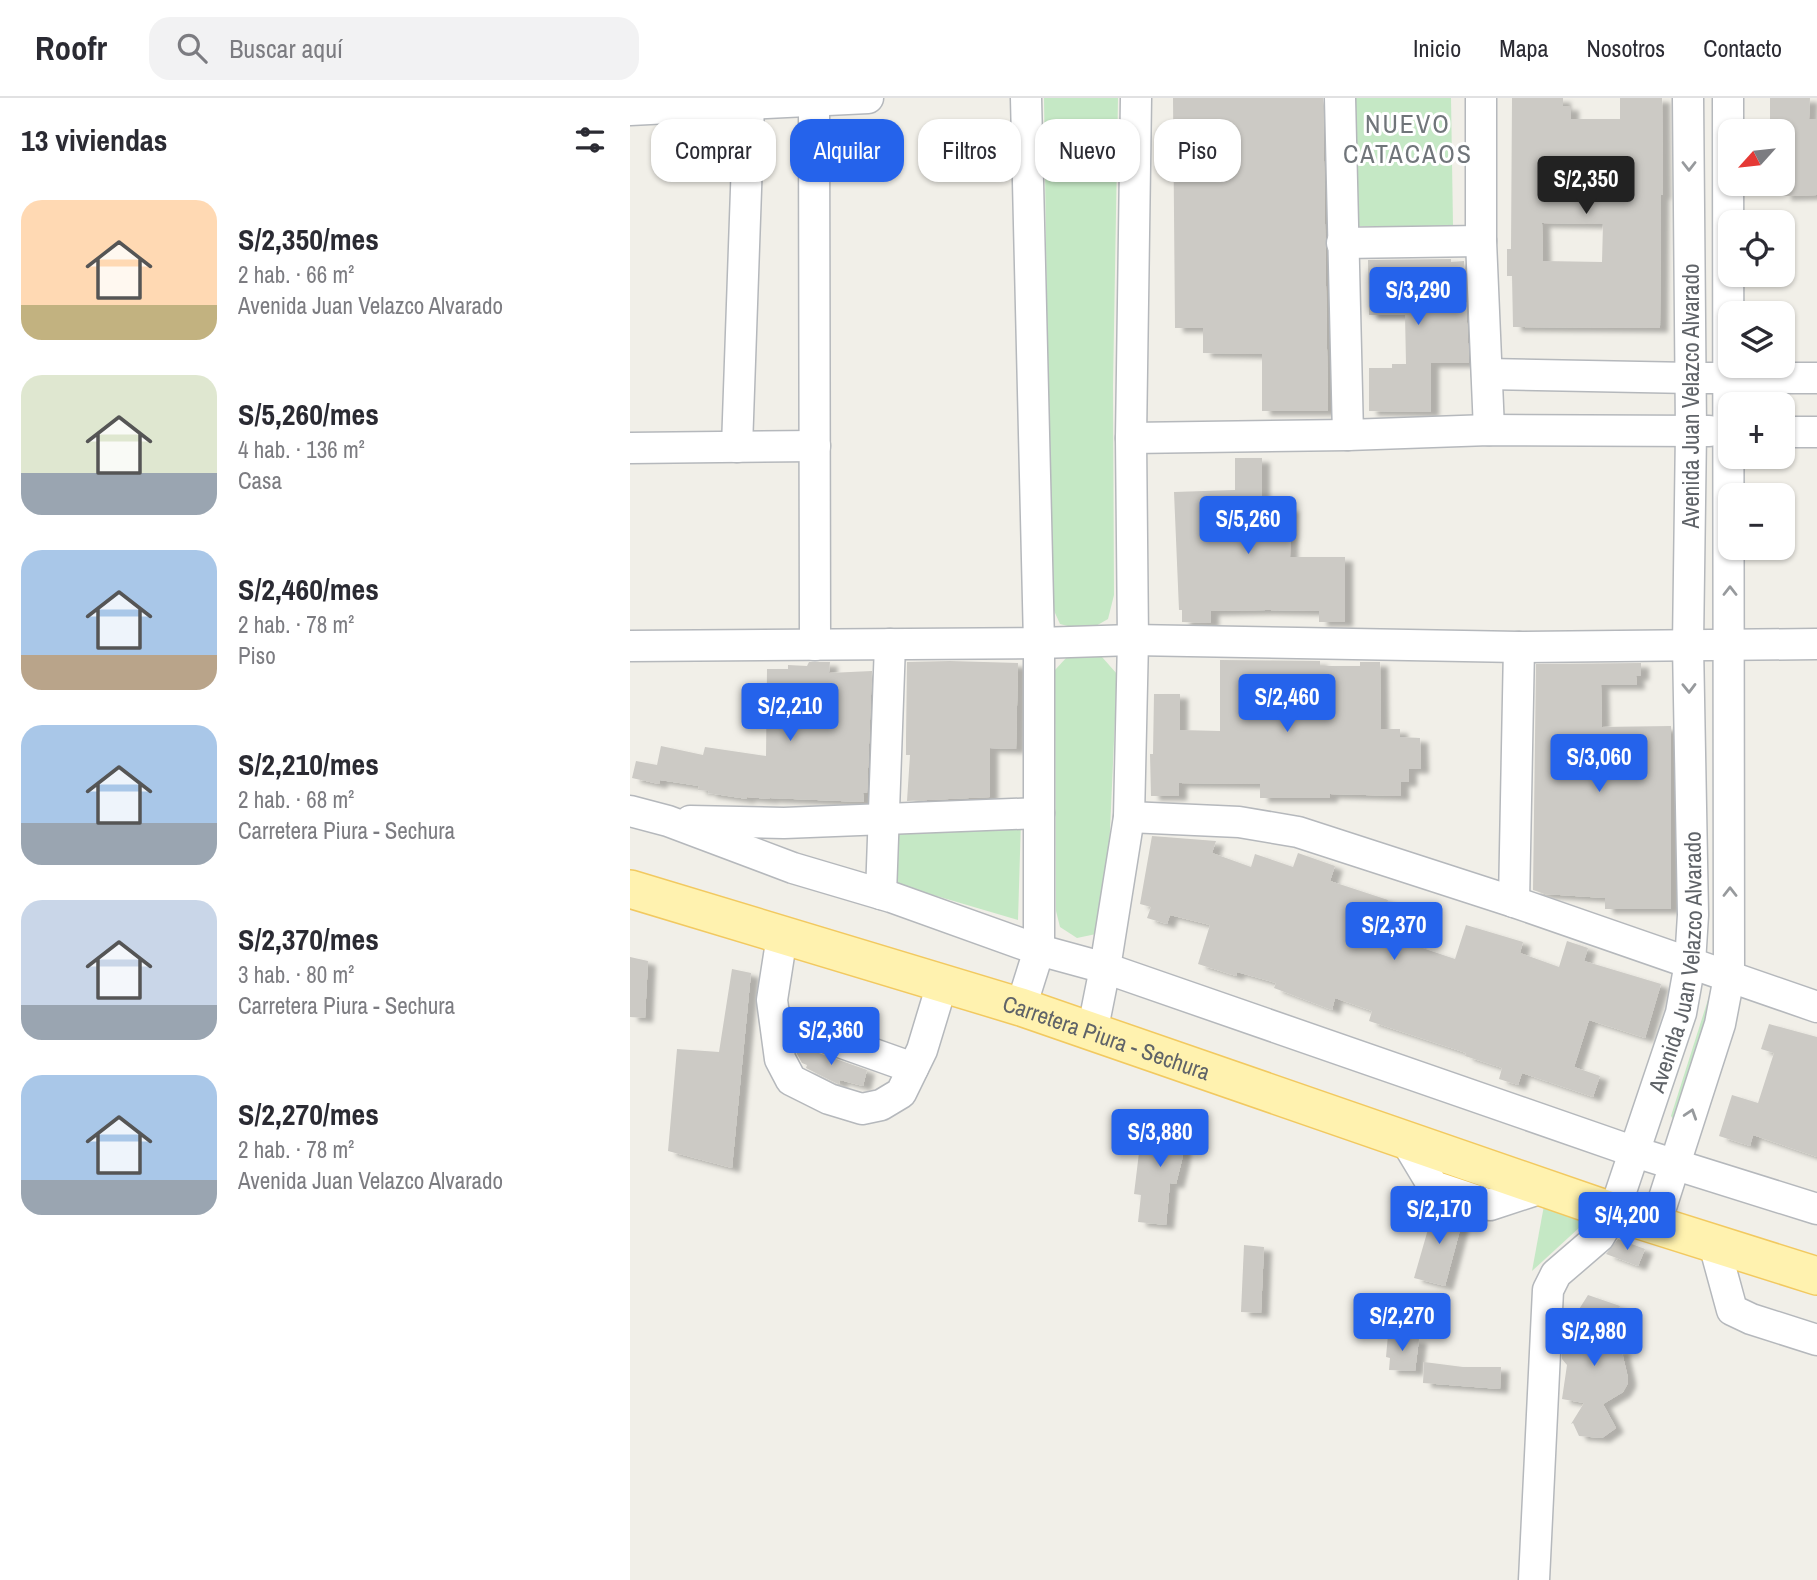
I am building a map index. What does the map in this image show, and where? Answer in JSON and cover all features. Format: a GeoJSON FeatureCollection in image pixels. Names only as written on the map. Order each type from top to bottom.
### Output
{"type":"FeatureCollection","features":[{"type":"Feature","properties":{"kind":"main road","name":"Carretera Piura - Sechura"},"geometry":{"type":"LineString","coordinates":[[630,889],[1021,1007],[1542,1188],[1817,1276]]}},
{"type":"Feature","properties":{"kind":"street"},"geometry":{"type":"LineString","coordinates":[[630,110],[868,98]]}},
{"type":"Feature","properties":{"kind":"street"},"geometry":{"type":"LineString","coordinates":[[1021,1007],[1039,950],[1039,643],[1026,98]]}},
{"type":"Feature","properties":{"kind":"street"},"geometry":{"type":"LineString","coordinates":[[1092,1033],[1129,817],[1133,640],[1131,438],[1136,98]]}},
{"type":"Feature","properties":{"kind":"street"},"geometry":{"type":"LineString","coordinates":[[1340,98],[1348,435]]}},
{"type":"Feature","properties":{"kind":"street"},"geometry":{"type":"LineString","coordinates":[[1481,98],[1481,240],[1489,430]]}},
{"type":"Feature","properties":{"kind":"street","name":"Avenida Juan Velazco Alvarado"},"geometry":{"type":"LineString","coordinates":[[1534,1580],[1548,1290],[1556,1274],[1599,1237],[1614,1212],[1681,1013],[1690,963],[1693,915],[1688,645],[1691,379],[1688,98]]}},
{"type":"Feature","properties":{"kind":"street","name":"Avenida Juan Velazco Alvarado"},"geometry":{"type":"LineString","coordinates":[[1728,98],[1729,301]]}},
{"type":"Feature","properties":{"kind":"street"},"geometry":{"type":"LineString","coordinates":[[814,99],[815,645]]}},
{"type":"Feature","properties":{"kind":"street"},"geometry":{"type":"LineString","coordinates":[[737,447],[749,104]]}},
{"type":"Feature","properties":{"kind":"street"},"geometry":{"type":"LineString","coordinates":[[1342,243],[1481,240]]}},
{"type":"Feature","properties":{"kind":"street"},"geometry":{"type":"LineString","coordinates":[[1487,374],[1730,378]]}},
{"type":"Feature","properties":{"kind":"street","name":"Avenida Juan Velazco Alvarado"},"geometry":{"type":"LineString","coordinates":[[1730,378],[1730,392]]}},
{"type":"Feature","properties":{"kind":"street"},"geometry":{"type":"LineString","coordinates":[[1795,378],[1817,378]]}},
{"type":"Feature","properties":{"kind":"street"},"geometry":{"type":"LineString","coordinates":[[1131,438],[1489,430],[1718,431]]}},
{"type":"Feature","properties":{"kind":"street"},"geometry":{"type":"LineString","coordinates":[[1795,432],[1817,432]]}},
{"type":"Feature","properties":{"kind":"street"},"geometry":{"type":"LineString","coordinates":[[630,448],[815,446]]}},
{"type":"Feature","properties":{"kind":"street","name":"Avenida Juan Velazco Alvarado"},"geometry":{"type":"LineString","coordinates":[[1655,1226],[1720,1024],[1729,977],[1730,469]]}},
{"type":"Feature","properties":{"kind":"street"},"geometry":{"type":"LineString","coordinates":[[630,646],[1133,640],[1519,646],[1817,644]]}},
{"type":"Feature","properties":{"kind":"street"},"geometry":{"type":"LineString","coordinates":[[881,894],[890,644]]}},
{"type":"Feature","properties":{"kind":"street"},"geometry":{"type":"LineString","coordinates":[[1514,902],[1519,646]]}},
{"type":"Feature","properties":{"kind":"street"},"geometry":{"type":"LineString","coordinates":[[630,811],[668,821],[793,868],[881,894],[1039,950],[1105,968],[1635,1152],[1817,1209]]}},
{"type":"Feature","properties":{"kind":"street"},"geometry":{"type":"LineString","coordinates":[[668,821],[784,823],[1039,813]]}},
{"type":"Feature","properties":{"kind":"street"},"geometry":{"type":"LineString","coordinates":[[1129,817],[1239,822],[1298,832],[1514,902],[1817,1007]]}},
{"type":"Feature","properties":{"kind":"street"},"geometry":{"type":"LineString","coordinates":[[782,936],[772,1000],[780,1059],[791,1080],[829,1099],[862,1109],[881,1105],[901,1093],[922,1050],[942,984]]}},
{"type":"Feature","properties":{"kind":"street"},"geometry":{"type":"LineString","coordinates":[[775,1019],[913,1068]]}},
{"type":"Feature","properties":{"kind":"street"},"geometry":{"type":"LineString","coordinates":[[1714,1244],[1732,1310],[1751,1319],[1817,1340]]}},
{"type":"Feature","properties":{"kind":"green space"},"geometry":{"type":"Polygon","coordinates":[[[1044,98],[1118,98],[1118,119],[1044,119],[1044,98]]]}},
{"type":"Feature","properties":{"kind":"green space"},"geometry":{"type":"Polygon","coordinates":[[[1351,98],[1451,98],[1453,226],[1352,226],[1351,98]]]}},
{"type":"Feature","properties":{"kind":"green space"},"geometry":{"type":"Polygon","coordinates":[[[1045,182],[1117,182],[1113,386],[1114,595],[1108,619],[1087,631],[1060,624],[1051,604],[1045,182]]]}},
{"type":"Feature","properties":{"kind":"green space"},"geometry":{"type":"Polygon","coordinates":[[[1084,650],[1102,657],[1117,674],[1106,919],[1096,934],[1077,938],[1060,927],[1056,911],[1055,670],[1067,657],[1084,650]]]}},
{"type":"Feature","properties":{"kind":"green space"},"geometry":{"type":"Polygon","coordinates":[[[1021,820],[1018,920],[889,882],[893,824],[1021,820]]]}},
{"type":"Feature","properties":{"kind":"green space"},"geometry":{"type":"Polygon","coordinates":[[[1713,984],[1718,986],[1674,1120],[1671,1116],[1713,984]]]}},
{"type":"Feature","properties":{"kind":"green space"},"geometry":{"type":"Polygon","coordinates":[[[1545,1200],[1592,1216],[1532,1271],[1545,1200]]]}},
{"type":"Feature","properties":{"kind":"building"},"geometry":{"type":"Polygon","coordinates":[[[1173,98],[1323,98],[1328,411],[1262,411],[1262,354],[1203,353],[1203,328],[1175,328],[1174,182],[1241,182],[1241,119],[1173,119],[1173,98]]]}},
{"type":"Feature","properties":{"kind":"building"},"geometry":{"type":"Polygon","coordinates":[[[1512,98],[1563,98],[1563,106],[1571,106],[1571,119],[1620,119],[1620,98],[1662,98],[1660,328],[1513,327],[1512,276],[1507,276],[1507,249],[1511,249],[1512,98]],[[1542,223],[1543,261],[1602,262],[1603,224],[1542,223]]]}},
{"type":"Feature","properties":{"kind":"building"},"geometry":{"type":"Polygon","coordinates":[[[1770,98],[1810,98],[1809,119],[1817,119],[1817,195],[1796,196],[1796,119],[1770,119],[1770,98]]]}},
{"type":"Feature","properties":{"kind":"building"},"geometry":{"type":"Polygon","coordinates":[[[1451,259],[1451,262],[1464,261],[1469,363],[1431,363],[1431,412],[1369,411],[1369,368],[1392,368],[1392,364],[1406,364],[1405,315],[1369,315],[1368,260],[1451,259]]]}},
{"type":"Feature","properties":{"kind":"building"},"geometry":{"type":"Polygon","coordinates":[[[1235,458],[1262,458],[1262,507],[1291,507],[1290,557],[1345,557],[1345,622],[1319,622],[1319,611],[1266,610],[1211,611],[1211,623],[1182,622],[1182,610],[1179,610],[1174,492],[1235,490],[1235,458]]]}},
{"type":"Feature","properties":{"kind":"building"},"geometry":{"type":"Polygon","coordinates":[[[1220,660],[1320,661],[1320,666],[1360,666],[1360,662],[1380,662],[1381,729],[1400,729],[1400,737],[1420,738],[1421,769],[1409,769],[1409,782],[1401,782],[1401,796],[1330,794],[1330,798],[1260,798],[1260,784],[1179,783],[1179,796],[1151,796],[1150,754],[1153,754],[1154,694],[1180,694],[1180,730],[1220,731],[1220,660]]]}},
{"type":"Feature","properties":{"kind":"building"},"geometry":{"type":"Polygon","coordinates":[[[809,662],[830,662],[829,673],[872,671],[867,793],[863,793],[864,802],[747,799],[708,793],[709,791],[698,790],[699,786],[660,780],[659,784],[632,778],[636,761],[657,765],[661,746],[703,755],[705,747],[766,756],[767,669],[788,669],[788,665],[807,666],[809,662]]]}},
{"type":"Feature","properties":{"kind":"building"},"geometry":{"type":"Polygon","coordinates":[[[907,662],[1018,663],[1016,749],[990,748],[990,797],[907,801],[910,755],[906,755],[907,662]]]}},
{"type":"Feature","properties":{"kind":"building"},"geometry":{"type":"Polygon","coordinates":[[[1641,663],[1641,676],[1636,676],[1637,685],[1601,685],[1602,727],[1671,726],[1671,909],[1605,909],[1605,898],[1545,894],[1533,890],[1536,664],[1641,663]]]}},
{"type":"Feature","properties":{"kind":"building"},"geometry":{"type":"Polygon","coordinates":[[[1152,836],[1216,841],[1212,853],[1251,867],[1255,854],[1293,867],[1298,853],[1335,866],[1330,881],[1388,900],[1387,905],[1425,917],[1416,946],[1455,959],[1466,925],[1523,942],[1520,953],[1559,967],[1567,941],[1588,948],[1584,961],[1661,984],[1645,1038],[1589,1020],[1574,1067],[1600,1076],[1593,1097],[1522,1073],[1518,1085],[1499,1079],[1502,1068],[1465,1056],[1466,1053],[1369,1021],[1372,1011],[1335,998],[1332,1010],[1274,988],[1276,983],[1237,972],[1236,976],[1198,964],[1210,925],[1170,915],[1167,924],[1147,918],[1151,907],[1140,904],[1152,836]]]}},
{"type":"Feature","properties":{"kind":"building"},"geometry":{"type":"Polygon","coordinates":[[[630,957],[648,961],[645,1018],[630,1017],[630,957]]]}},
{"type":"Feature","properties":{"kind":"building"},"geometry":{"type":"Polygon","coordinates":[[[732,969],[751,973],[732,1168],[668,1151],[677,1049],[719,1052],[732,969]]]}},
{"type":"Feature","properties":{"kind":"building"},"geometry":{"type":"Polygon","coordinates":[[[1769,1024],[1817,1037],[1817,1157],[1753,1135],[1750,1146],[1719,1136],[1732,1095],[1758,1103],[1774,1053],[1761,1049],[1769,1024]]]}},
{"type":"Feature","properties":{"kind":"building"},"geometry":{"type":"Polygon","coordinates":[[[796,1045],[867,1070],[863,1086],[840,1080],[839,1084],[806,1068],[807,1065],[802,1063],[797,1054],[796,1045]]]}},
{"type":"Feature","properties":{"kind":"building"},"geometry":{"type":"Polygon","coordinates":[[[1167,1112],[1188,1114],[1176,1184],[1170,1183],[1166,1225],[1138,1222],[1141,1195],[1134,1194],[1141,1136],[1164,1139],[1167,1112]]]}},
{"type":"Feature","properties":{"kind":"building"},"geometry":{"type":"Polygon","coordinates":[[[1435,1205],[1464,1215],[1445,1286],[1414,1278],[1435,1205]]]}},
{"type":"Feature","properties":{"kind":"building"},"geometry":{"type":"Polygon","coordinates":[[[1618,1239],[1645,1249],[1638,1266],[1606,1254],[1618,1239]]]}},
{"type":"Feature","properties":{"kind":"building"},"geometry":{"type":"Polygon","coordinates":[[[1244,1245],[1264,1247],[1261,1313],[1241,1312],[1244,1245]]]}},
{"type":"Feature","properties":{"kind":"building"},"geometry":{"type":"Polygon","coordinates":[[[1588,1295],[1620,1306],[1604,1352],[1621,1348],[1628,1378],[1623,1392],[1603,1404],[1616,1428],[1602,1438],[1579,1436],[1573,1423],[1571,1424],[1584,1403],[1562,1399],[1567,1365],[1562,1354],[1588,1335],[1564,1333],[1588,1295]]]}},
{"type":"Feature","properties":{"kind":"building"},"geometry":{"type":"Polygon","coordinates":[[[1388,1335],[1419,1339],[1415,1371],[1389,1370],[1390,1358],[1386,1357],[1388,1335]]]}},
{"type":"Feature","properties":{"kind":"building"},"geometry":{"type":"Polygon","coordinates":[[[1424,1362],[1463,1367],[1501,1367],[1500,1389],[1423,1383],[1424,1362]]]}},
{"type":"Feature","properties":{"kind":"district","name":"NUEVO CATACAOS"},"geometry":{"type":"Point","coordinates":[1408,138]}}]}
